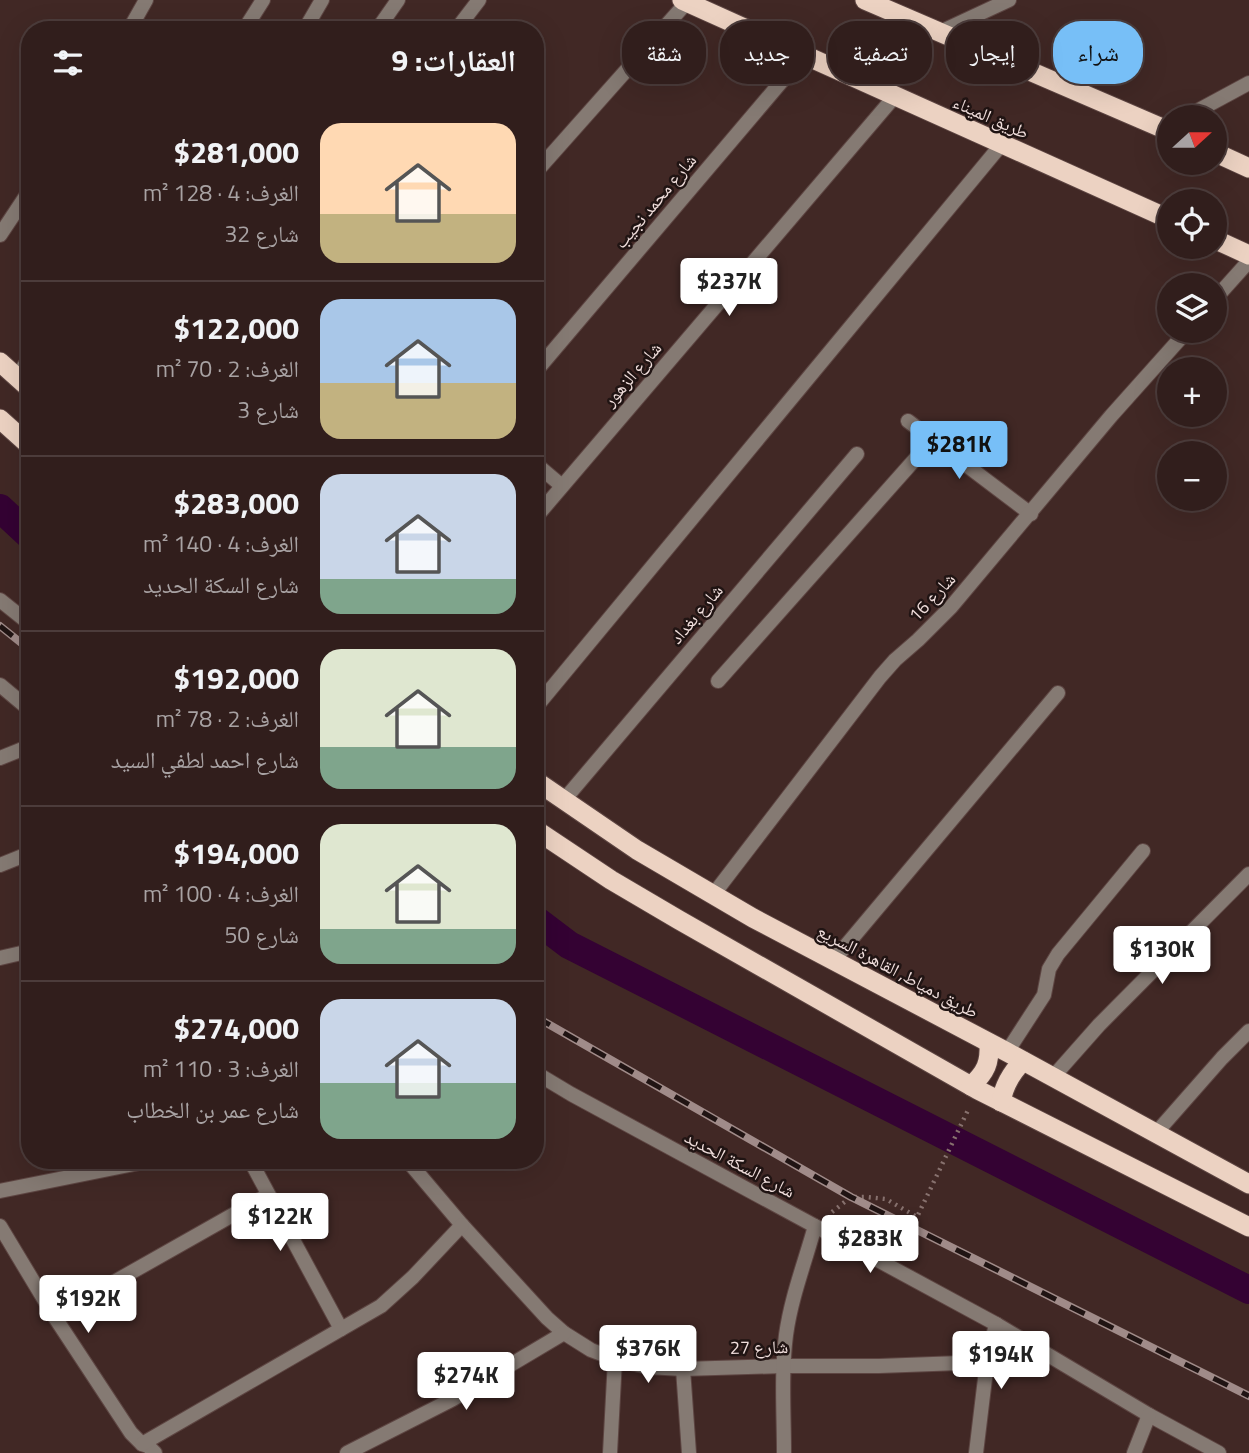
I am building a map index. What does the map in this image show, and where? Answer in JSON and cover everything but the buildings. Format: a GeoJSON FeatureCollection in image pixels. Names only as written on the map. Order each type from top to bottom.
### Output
{"type":"FeatureCollection","features":[{"type":"Feature","properties":{"kind":"highway"},"geometry":{"type":"LineString","coordinates":[[864,0],[1157,125]]}},
{"type":"Feature","properties":{"kind":"highway","name":"طريق الميناء"},"geometry":{"type":"LineString","coordinates":[[685,1],[729,21]]}},
{"type":"Feature","properties":{"kind":"highway","name":"طريق الميناء"},"geometry":{"type":"LineString","coordinates":[[814,60],[1157,214]]}},
{"type":"Feature","properties":{"kind":"highway"},"geometry":{"type":"LineString","coordinates":[[1227,158],[1249,168]]}},
{"type":"Feature","properties":{"kind":"highway"},"geometry":{"type":"LineString","coordinates":[[1227,245],[1249,255]]}},
{"type":"Feature","properties":{"kind":"highway"},"geometry":{"type":"LineString","coordinates":[[0,362],[21,381]]}},
{"type":"Feature","properties":{"kind":"highway"},"geometry":{"type":"LineString","coordinates":[[0,419],[21,438]]}},
{"type":"Feature","properties":{"kind":"highway","name":"طريق دمياط, القاهرة السريع"},"geometry":{"type":"LineString","coordinates":[[544,786],[637,850],[713,895],[1249,1184]]}},
{"type":"Feature","properties":{"kind":"highway"},"geometry":{"type":"LineString","coordinates":[[544,835],[678,920],[971,1086],[1249,1227]]}},
{"type":"Feature","properties":{"kind":"highway"},"geometry":{"type":"LineString","coordinates":[[971,1086],[987,1067],[990,1055],[1006,1052],[1014,1069],[1000,1102]]}},
{"type":"Feature","properties":{"kind":"street"},"geometry":{"type":"LineString","coordinates":[[134,21],[146,0]]}},
{"type":"Feature","properties":{"kind":"street"},"geometry":{"type":"LineString","coordinates":[[250,21],[263,0]]}},
{"type":"Feature","properties":{"kind":"street"},"geometry":{"type":"LineString","coordinates":[[310,21],[322,0]]}},
{"type":"Feature","properties":{"kind":"street"},"geometry":{"type":"LineString","coordinates":[[383,21],[397,0]]}},
{"type":"Feature","properties":{"kind":"street"},"geometry":{"type":"LineString","coordinates":[[463,21],[478,0]]}},
{"type":"Feature","properties":{"kind":"street"},"geometry":{"type":"LineString","coordinates":[[938,33],[1009,0]]}},
{"type":"Feature","properties":{"kind":"street"},"geometry":{"type":"LineString","coordinates":[[544,163],[685,1]]}},
{"type":"Feature","properties":{"kind":"street"},"geometry":{"type":"LineString","coordinates":[[1208,105],[1249,83]]}},
{"type":"Feature","properties":{"kind":"street","name":"شارع محمد نجيب"},"geometry":{"type":"LineString","coordinates":[[544,362],[779,84]]}},
{"type":"Feature","properties":{"kind":"street","name":"شارع الزهور"},"geometry":{"type":"LineString","coordinates":[[544,507],[895,96]]}},
{"type":"Feature","properties":{"kind":"street"},"geometry":{"type":"LineString","coordinates":[[544,697],[1001,145]]}},
{"type":"Feature","properties":{"kind":"street"},"geometry":{"type":"LineString","coordinates":[[0,235],[21,204]]}},
{"type":"Feature","properties":{"kind":"street"},"geometry":{"type":"LineString","coordinates":[[1227,286],[1249,261]]}},
{"type":"Feature","properties":{"kind":"street","name":"شارع 16"},"geometry":{"type":"LineString","coordinates":[[713,895],[880,677],[951,607],[1111,416],[1176,343]]}},
{"type":"Feature","properties":{"kind":"street"},"geometry":{"type":"LineString","coordinates":[[908,421],[1031,514]]}},
{"type":"Feature","properties":{"kind":"street"},"geometry":{"type":"LineString","coordinates":[[718,681],[933,439]]}},
{"type":"Feature","properties":{"kind":"street","name":"شارع بغداد"},"geometry":{"type":"LineString","coordinates":[[564,800],[857,454]]}},
{"type":"Feature","properties":{"kind":"street"},"geometry":{"type":"LineString","coordinates":[[544,471],[562,486]]}},
{"type":"Feature","properties":{"kind":"street"},"geometry":{"type":"LineString","coordinates":[[0,600],[21,617]]}},
{"type":"Feature","properties":{"kind":"street"},"geometry":{"type":"LineString","coordinates":[[0,685],[21,702]]}},
{"type":"Feature","properties":{"kind":"street"},"geometry":{"type":"LineString","coordinates":[[833,961],[1058,693]]}},
{"type":"Feature","properties":{"kind":"street"},"geometry":{"type":"LineString","coordinates":[[0,758],[21,750]]}},
{"type":"Feature","properties":{"kind":"street"},"geometry":{"type":"LineString","coordinates":[[1006,1052],[1044,995],[1053,961],[1143,852]]}},
{"type":"Feature","properties":{"kind":"street"},"geometry":{"type":"LineString","coordinates":[[0,865],[21,857]]}},
{"type":"Feature","properties":{"kind":"street"},"geometry":{"type":"LineString","coordinates":[[1053,1077],[1098,1025],[1249,874]]}},
{"type":"Feature","properties":{"kind":"street"},"geometry":{"type":"LineString","coordinates":[[0,958],[21,953]]}},
{"type":"Feature","properties":{"kind":"street"},"geometry":{"type":"LineString","coordinates":[[1156,1133],[1249,1031]]}},
{"type":"Feature","properties":{"kind":"street","name":"شارع السكة الحديد"},"geometry":{"type":"LineString","coordinates":[[544,1078],[996,1324],[1149,1415],[1219,1453]]}},
{"type":"Feature","properties":{"kind":"street"},"geometry":{"type":"LineString","coordinates":[[0,1191],[94,1169]]}},
{"type":"Feature","properties":{"kind":"street"},"geometry":{"type":"LineString","coordinates":[[255,1169],[341,1329]]}},
{"type":"Feature","properties":{"kind":"street","name":"شارع 27"},"geometry":{"type":"LineString","coordinates":[[415,1169],[547,1318],[564,1333],[591,1350],[615,1359],[648,1367],[682,1369],[987,1362]]}},
{"type":"Feature","properties":{"kind":"street"},"geometry":{"type":"LineString","coordinates":[[54,1316],[268,1195]]}},
{"type":"Feature","properties":{"kind":"street"},"geometry":{"type":"LineString","coordinates":[[142,1444],[381,1306],[414,1277],[462,1225]]}},
{"type":"Feature","properties":{"kind":"street"},"geometry":{"type":"LineString","coordinates":[[0,1226],[54,1316],[131,1433],[155,1453]]}},
{"type":"Feature","properties":{"kind":"street"},"geometry":{"type":"LineString","coordinates":[[784,1453],[783,1366],[786,1335],[815,1226]]}},
{"type":"Feature","properties":{"kind":"street"},"geometry":{"type":"LineString","coordinates":[[976,1453],[987,1362],[996,1324]]}},
{"type":"Feature","properties":{"kind":"street"},"geometry":{"type":"LineString","coordinates":[[346,1453],[446,1404],[564,1333]]}},
{"type":"Feature","properties":{"kind":"street"},"geometry":{"type":"LineString","coordinates":[[610,1453],[615,1359]]}},
{"type":"Feature","properties":{"kind":"street"},"geometry":{"type":"LineString","coordinates":[[682,1369],[689,1453]]}},
{"type":"Feature","properties":{"kind":"street"},"geometry":{"type":"LineString","coordinates":[[1134,1453],[1149,1415]]}},
{"type":"Feature","properties":{"kind":"path"},"geometry":{"type":"LineString","coordinates":[[815,1226],[851,1197],[886,1199],[917,1217],[961,1125]]}},
{"type":"Feature","properties":{"kind":"waterway"},"geometry":{"type":"LineString","coordinates":[[0,508],[21,528]]}},
{"type":"Feature","properties":{"kind":"waterway"},"geometry":{"type":"LineString","coordinates":[[544,926],[569,945],[1249,1290]]}},
{"type":"Feature","properties":{"kind":"railway"},"geometry":{"type":"LineString","coordinates":[[0,626],[21,643]]}},
{"type":"Feature","properties":{"kind":"railway"},"geometry":{"type":"LineString","coordinates":[[544,1022],[851,1197],[1249,1396]]}}]}
